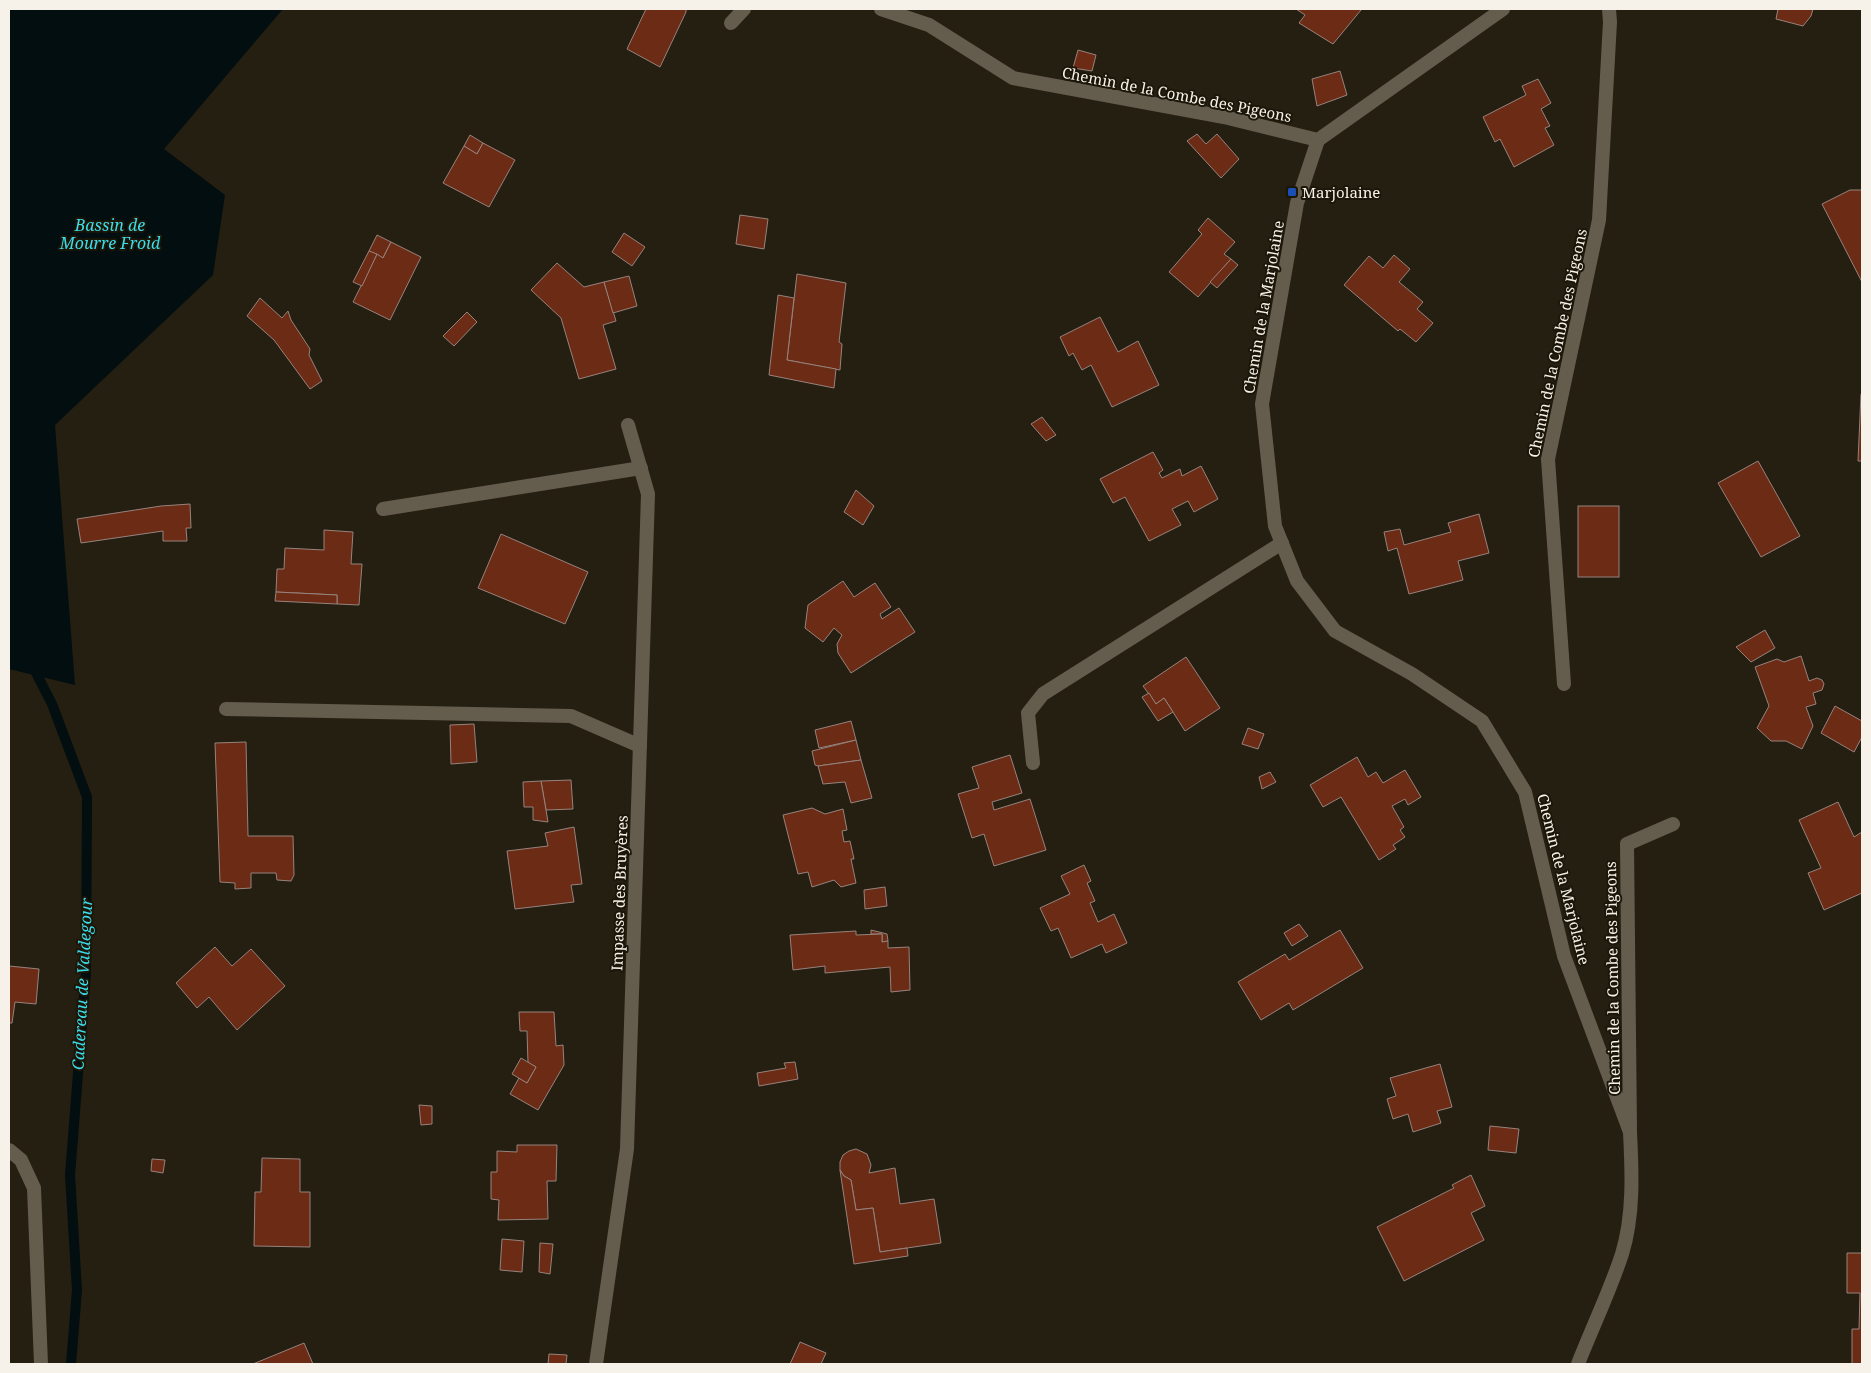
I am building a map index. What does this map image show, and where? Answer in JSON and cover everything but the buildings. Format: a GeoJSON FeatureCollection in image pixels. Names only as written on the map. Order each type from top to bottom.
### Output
{"type":"FeatureCollection","features":[{"type":"Feature","properties":{"kind":"street"},"geometry":{"type":"LineString","coordinates":[[731,23],[744,9]]}},
{"type":"Feature","properties":{"kind":"street","name":"Chemin de la Combe des Pigeons"},"geometry":{"type":"LineString","coordinates":[[881,9],[929,25],[1013,78],[1224,117],[1318,140]]}},
{"type":"Feature","properties":{"kind":"street"},"geometry":{"type":"LineString","coordinates":[[1318,140],[1503,9]]}},
{"type":"Feature","properties":{"kind":"street","name":"Chemin de la Combe des Pigeons"},"geometry":{"type":"LineString","coordinates":[[1564,684],[1548,459],[1599,220],[1610,22],[1609,9]]}},
{"type":"Feature","properties":{"kind":"street","name":"Chemin de la Marjolaine"},"geometry":{"type":"LineString","coordinates":[[1318,140],[1297,203],[1262,404],[1275,526],[1297,581],[1334,630],[1412,674],[1482,721],[1525,792],[1564,956],[1630,1132],[1632,1158],[1630,1211],[1622,1253],[1578,1364]]}},
{"type":"Feature","properties":{"kind":"street","name":"Impasse des Bruyères"},"geometry":{"type":"LineString","coordinates":[[596,1364],[627,1149],[648,494],[628,425]]}},
{"type":"Feature","properties":{"kind":"street"},"geometry":{"type":"LineString","coordinates":[[383,509],[641,468]]}},
{"type":"Feature","properties":{"kind":"street"},"geometry":{"type":"LineString","coordinates":[[1033,763],[1028,713],[1043,694],[1282,543]]}},
{"type":"Feature","properties":{"kind":"street"},"geometry":{"type":"LineString","coordinates":[[226,709],[571,716],[640,746]]}},
{"type":"Feature","properties":{"kind":"street","name":"Chemin de la Combe des Pigeons"},"geometry":{"type":"LineString","coordinates":[[1630,1132],[1627,844],[1673,824]]}},
{"type":"Feature","properties":{"kind":"street"},"geometry":{"type":"LineString","coordinates":[[9,1150],[21,1160],[34,1188],[41,1364]]}},
{"type":"Feature","properties":{"kind":"water","name":"Bassin de Mourre Froid"},"geometry":{"type":"Polygon","coordinates":[[[9,9],[283,9],[164,149],[225,195],[213,275],[55,425],[75,685],[9,669],[9,9]]]}},
{"type":"Feature","properties":{"kind":"waterway","name":"Cadereau de Valdegour"},"geometry":{"type":"LineString","coordinates":[[32,665],[52,704],[87,797],[86,972],[70,1175],[77,1290],[71,1364]]}},
{"type":"Feature","properties":{"kind":"place","name":"Marjolaine"},"geometry":{"type":"Point","coordinates":[1292,192]}}]}
